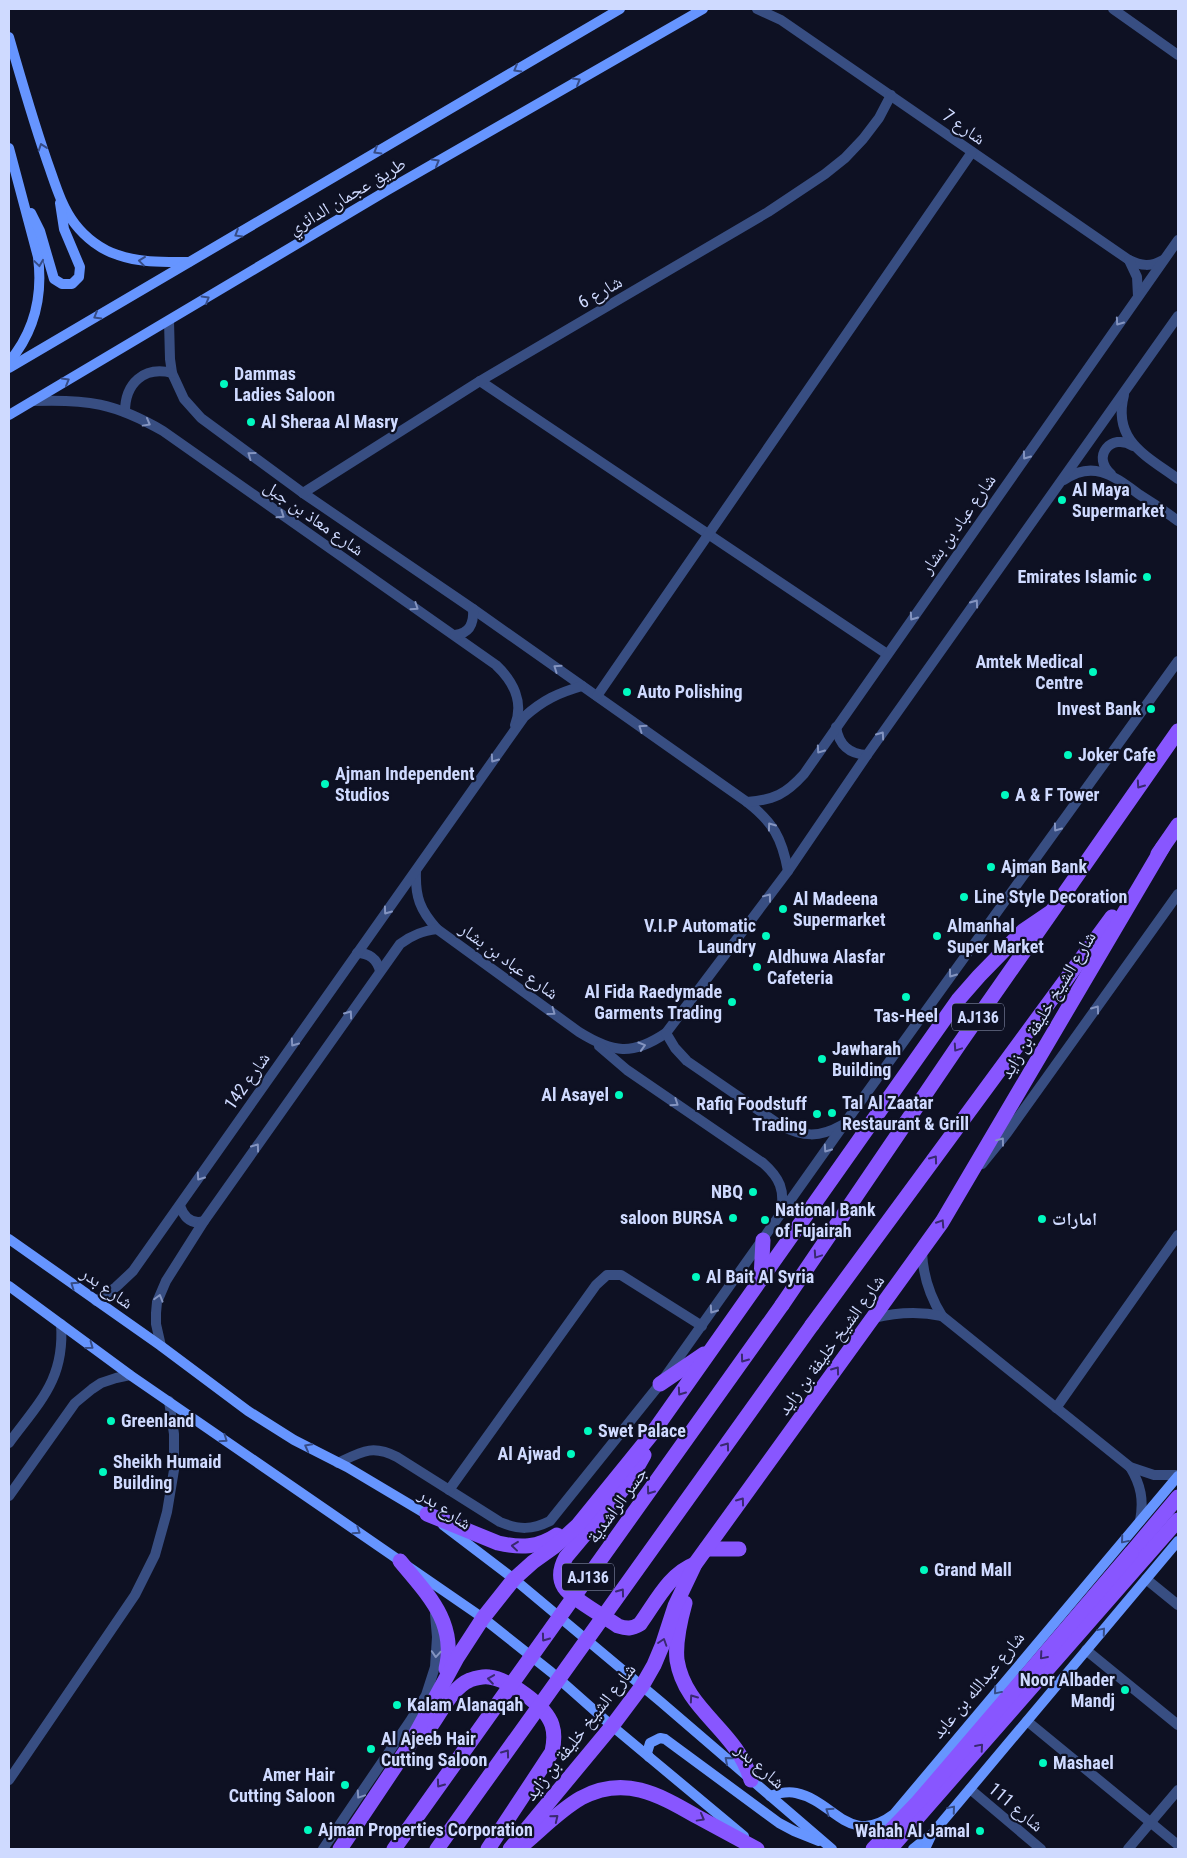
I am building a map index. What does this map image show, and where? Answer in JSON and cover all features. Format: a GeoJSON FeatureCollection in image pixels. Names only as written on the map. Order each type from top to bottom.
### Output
{"type":"FeatureCollection","features":[{"type":"Feature","properties":{"kind":"main road","name":"طريق عجمان الدائري"},"geometry":{"type":"LineString","coordinates":[[9,368],[620,9]]}},
{"type":"Feature","properties":{"kind":"main road","name":"طريق عجمان الدائري"},"geometry":{"type":"LineString","coordinates":[[9,415],[386,191],[703,9]]}},
{"type":"Feature","properties":{"kind":"main road"},"geometry":{"type":"LineString","coordinates":[[9,37],[38,136],[59,196],[75,224],[96,244],[109,251],[137,260],[190,262]]}},
{"type":"Feature","properties":{"kind":"main road"},"geometry":{"type":"LineString","coordinates":[[9,148],[38,257],[40,290],[35,317],[26,338],[9,362]]}},
{"type":"Feature","properties":{"kind":"main road"},"geometry":{"type":"LineString","coordinates":[[24,204],[40,231],[54,279],[67,285],[76,281],[81,272],[64,229],[59,196]]}},
{"type":"Feature","properties":{"kind":"main road","name":"AJ136"},"geometry":{"type":"LineString","coordinates":[[1051,912],[1178,731]]}},
{"type":"Feature","properties":{"kind":"main road","name":"شارع الشيخ خليفة بن زايد"},"geometry":{"type":"LineString","coordinates":[[437,1849],[812,1325],[1178,825]]}},
{"type":"Feature","properties":{"kind":"main road","name":"شارع الشيخ خليفة بن زايد"},"geometry":{"type":"LineString","coordinates":[[510,1849],[612,1726],[642,1686],[657,1659],[675,1606],[694,1566],[922,1252],[969,1178],[1163,847]]}},
{"type":"Feature","properties":{"kind":"main road"},"geometry":{"type":"LineString","coordinates":[[340,1849],[410,1746],[457,1658],[483,1618],[514,1579],[578,1525],[651,1435],[958,1000],[1023,930],[1051,912]]}},
{"type":"Feature","properties":{"kind":"main road","name":"جسر الراشدية"},"geometry":{"type":"LineString","coordinates":[[394,1849],[782,1305],[1051,912]]}},
{"type":"Feature","properties":{"kind":"main road","name":"شارع بدر"},"geometry":{"type":"LineString","coordinates":[[9,1238],[161,1346],[248,1411],[294,1440],[427,1514],[514,1579],[828,1846]]}},
{"type":"Feature","properties":{"kind":"main road"},"geometry":{"type":"LineString","coordinates":[[761,1278],[762,1240]]}},
{"type":"Feature","properties":{"kind":"main road"},"geometry":{"type":"LineString","coordinates":[[9,1286],[14,1295],[61,1324],[130,1375],[483,1618],[551,1672],[758,1849]]}},
{"type":"Feature","properties":{"kind":"main road"},"geometry":{"type":"LineString","coordinates":[[660,1384],[711,1349]]}},
{"type":"Feature","properties":{"kind":"main road"},"geometry":{"type":"LineString","coordinates":[[651,1435],[646,1452],[638,1468],[566,1557],[561,1566],[560,1576],[570,1594],[618,1626],[626,1629],[640,1624],[676,1574],[685,1568],[694,1566],[677,1640],[677,1660],[682,1678],[698,1705],[740,1752],[751,1780]]}},
{"type":"Feature","properties":{"kind":"main road"},"geometry":{"type":"LineString","coordinates":[[427,1514],[498,1543],[521,1547],[534,1546],[546,1542],[566,1527],[611,1473],[633,1458]]}},
{"type":"Feature","properties":{"kind":"main road","name":"شارع عبدالله بن عابد"},"geometry":{"type":"LineString","coordinates":[[770,1796],[783,1792],[796,1793],[808,1797],[852,1824],[863,1826],[885,1821],[894,1814],[1178,1475]]}},
{"type":"Feature","properties":{"kind":"main road","name":"شارع عبدالله بن عابد"},"geometry":{"type":"LineString","coordinates":[[890,1849],[1137,1557],[1178,1497]]}},
{"type":"Feature","properties":{"kind":"main road","name":"شارع عبدالله بن عابد"},"geometry":{"type":"LineString","coordinates":[[873,1849],[918,1802],[1137,1557],[1178,1520]]}},
{"type":"Feature","properties":{"kind":"main road"},"geometry":{"type":"LineString","coordinates":[[914,1849],[932,1834],[1178,1541]]}},
{"type":"Feature","properties":{"kind":"main road"},"geometry":{"type":"LineString","coordinates":[[706,1549],[739,1549]]}},
{"type":"Feature","properties":{"kind":"main road"},"geometry":{"type":"LineString","coordinates":[[400,1561],[435,1606],[446,1628],[450,1649],[441,1689]]}},
{"type":"Feature","properties":{"kind":"main road"},"geometry":{"type":"LineString","coordinates":[[410,1746],[423,1736],[457,1689],[468,1681],[478,1678],[489,1677],[499,1680],[536,1703],[545,1713],[552,1725],[554,1738],[552,1752],[488,1849]]}},
{"type":"Feature","properties":{"kind":"main road"},"geometry":{"type":"LineString","coordinates":[[649,1757],[647,1753],[650,1743],[655,1740],[665,1739],[779,1823],[828,1846]]}},
{"type":"Feature","properties":{"kind":"main road"},"geometry":{"type":"LineString","coordinates":[[517,1849],[581,1798],[603,1790],[626,1787],[661,1796],[758,1849]]}},
{"type":"Feature","properties":{"kind":"main road"},"geometry":{"type":"LineString","coordinates":[[890,1849],[885,1842],[884,1834],[894,1814]]}},
{"type":"Feature","properties":{"kind":"main road"},"geometry":{"type":"LineString","coordinates":[[925,1849],[932,1834]]}},
{"type":"Feature","properties":{"kind":"street","name":"شارع 7"},"geometry":{"type":"LineString","coordinates":[[756,9],[781,20],[1129,260],[1138,265],[1148,266],[1166,258]]}},
{"type":"Feature","properties":{"kind":"street"},"geometry":{"type":"LineString","coordinates":[[776,9],[781,20]]}},
{"type":"Feature","properties":{"kind":"street"},"geometry":{"type":"LineString","coordinates":[[1113,9],[1178,54]]}},
{"type":"Feature","properties":{"kind":"street","name":"شارع 6"},"geometry":{"type":"LineString","coordinates":[[304,493],[480,380],[768,212],[825,174],[845,158],[863,139],[891,95]]}},
{"type":"Feature","properties":{"kind":"street"},"geometry":{"type":"LineString","coordinates":[[788,871],[784,850],[776,831],[763,815],[596,696],[972,152]]}},
{"type":"Feature","properties":{"kind":"street","name":"شارع عباد بن بشار"},"geometry":{"type":"LineString","coordinates":[[747,802],[764,801],[779,796],[793,786],[836,728],[1178,240]]}},
{"type":"Feature","properties":{"kind":"street"},"geometry":{"type":"LineString","coordinates":[[1129,260],[1137,277],[1138,296]]}},
{"type":"Feature","properties":{"kind":"street","name":"شارع عباد بن بشار"},"geometry":{"type":"LineString","coordinates":[[416,871],[415,888],[419,903],[426,917],[437,929],[595,1042],[612,1048],[632,1049],[650,1044],[666,1033],[788,871],[867,755],[1178,316]]}},
{"type":"Feature","properties":{"kind":"street","name":"شارع معاذ بن جبل"},"geometry":{"type":"LineString","coordinates":[[168,321],[172,373],[184,399],[201,418],[304,493],[474,609],[596,696]]}},
{"type":"Feature","properties":{"kind":"street"},"geometry":{"type":"LineString","coordinates":[[125,412],[126,395],[135,382],[149,373],[165,371],[172,373]]}},
{"type":"Feature","properties":{"kind":"street"},"geometry":{"type":"LineString","coordinates":[[480,380],[887,654]]}},
{"type":"Feature","properties":{"kind":"street"},"geometry":{"type":"LineString","coordinates":[[1126,391],[1122,405],[1122,420],[1126,434],[1134,446]]}},
{"type":"Feature","properties":{"kind":"street","name":"شارع معاذ بن جبل"},"geometry":{"type":"LineString","coordinates":[[32,401],[90,402],[125,412],[144,420],[176,440],[496,665],[506,674],[513,685],[517,697],[516,722],[511,734]]}},
{"type":"Feature","properties":{"kind":"street"},"geometry":{"type":"LineString","coordinates":[[1178,479],[1126,441],[1117,441],[1109,445],[1104,452],[1102,461],[1106,470],[1178,521]]}},
{"type":"Feature","properties":{"kind":"street"},"geometry":{"type":"LineString","coordinates":[[1061,482],[1072,474],[1086,471],[1100,471],[1113,476]]}},
{"type":"Feature","properties":{"kind":"street"},"geometry":{"type":"LineString","coordinates":[[455,635],[462,634],[471,627],[474,609]]}},
{"type":"Feature","properties":{"kind":"street"},"geometry":{"type":"LineString","coordinates":[[338,1463],[364,1450],[381,1451],[396,1457],[512,1528],[526,1529],[538,1527],[550,1521],[660,1384],[845,1123],[1178,661]]}},
{"type":"Feature","properties":{"kind":"street"},"geometry":{"type":"LineString","coordinates":[[416,871],[524,717],[541,702],[560,692],[582,686]]}},
{"type":"Feature","properties":{"kind":"street"},"geometry":{"type":"LineString","coordinates":[[836,728],[842,745],[849,751],[867,755]]}},
{"type":"Feature","properties":{"kind":"street","name":"شارع 142"},"geometry":{"type":"LineString","coordinates":[[96,1300],[116,1287],[133,1271],[416,871]]}},
{"type":"Feature","properties":{"kind":"street"},"geometry":{"type":"LineString","coordinates":[[969,1178],[983,1164],[1007,1133],[1178,894]]}},
{"type":"Feature","properties":{"kind":"street"},"geometry":{"type":"LineString","coordinates":[[161,1346],[156,1319],[157,1302],[161,1291],[204,1220],[400,944],[411,936],[437,929]]}},
{"type":"Feature","properties":{"kind":"street"},"geometry":{"type":"LineString","coordinates":[[358,952],[372,957],[380,971]]}},
{"type":"Feature","properties":{"kind":"street"},"geometry":{"type":"LineString","coordinates":[[666,1033],[675,1048],[687,1061],[780,1125],[796,1133],[813,1135],[830,1132],[845,1123]]}},
{"type":"Feature","properties":{"kind":"street"},"geometry":{"type":"LineString","coordinates":[[595,1042],[627,1070],[763,1163],[774,1173],[781,1186],[783,1201],[780,1215]]}},
{"type":"Feature","properties":{"kind":"street"},"geometry":{"type":"LineString","coordinates":[[180,1206],[189,1220],[199,1222],[204,1220]]}},
{"type":"Feature","properties":{"kind":"street"},"geometry":{"type":"LineString","coordinates":[[1056,1408],[1178,1235]]}},
{"type":"Feature","properties":{"kind":"street"},"geometry":{"type":"LineString","coordinates":[[922,1252],[927,1286],[933,1302],[942,1316],[1130,1467],[1154,1475],[1178,1475]]}},
{"type":"Feature","properties":{"kind":"street"},"geometry":{"type":"LineString","coordinates":[[450,1490],[596,1285],[607,1275],[621,1275],[702,1326]]}},
{"type":"Feature","properties":{"kind":"street"},"geometry":{"type":"LineString","coordinates":[[874,1318],[908,1312],[942,1316]]}},
{"type":"Feature","properties":{"kind":"street"},"geometry":{"type":"LineString","coordinates":[[9,1443],[48,1389],[56,1372],[62,1341],[61,1324]]}},
{"type":"Feature","properties":{"kind":"street"},"geometry":{"type":"LineString","coordinates":[[9,1496],[79,1399],[101,1383],[130,1375]]}},
{"type":"Feature","properties":{"kind":"street"},"geometry":{"type":"LineString","coordinates":[[9,1780],[135,1595],[155,1555],[167,1512],[174,1470],[174,1434],[169,1401]]}},
{"type":"Feature","properties":{"kind":"street"},"geometry":{"type":"LineString","coordinates":[[1130,1467],[1142,1493],[1143,1507],[1140,1521]]}},
{"type":"Feature","properties":{"kind":"street"},"geometry":{"type":"LineString","coordinates":[[1146,1579],[1178,1606]]}},
{"type":"Feature","properties":{"kind":"street"},"geometry":{"type":"LineString","coordinates":[[323,1849],[426,1696],[435,1667],[437,1652],[435,1606]]}},
{"type":"Feature","properties":{"kind":"street"},"geometry":{"type":"LineString","coordinates":[[1086,1650],[1178,1725]]}},
{"type":"Feature","properties":{"kind":"street"},"geometry":{"type":"LineString","coordinates":[[1027,1721],[1178,1845]]}},
{"type":"Feature","properties":{"kind":"street","name":"شارع 111"},"geometry":{"type":"LineString","coordinates":[[970,1789],[1041,1849]]}},
{"type":"Feature","properties":{"kind":"street"},"geometry":{"type":"LineString","coordinates":[[1128,1849],[1178,1790]]}},
{"type":"Feature","properties":{"kind":"place","name":"Dammas Ladies Saloon"},"geometry":{"type":"Point","coordinates":[224,384]}},
{"type":"Feature","properties":{"kind":"place","name":"Al Sheraa Al Masry"},"geometry":{"type":"Point","coordinates":[251,422]}},
{"type":"Feature","properties":{"kind":"place","name":"Al Maya Supermarket"},"geometry":{"type":"Point","coordinates":[1062,500]}},
{"type":"Feature","properties":{"kind":"place","name":"Emirates Islamic"},"geometry":{"type":"Point","coordinates":[1147,577]}},
{"type":"Feature","properties":{"kind":"place","name":"Amtek Medical Centre"},"geometry":{"type":"Point","coordinates":[1093,672]}},
{"type":"Feature","properties":{"kind":"place","name":"Auto Polishing"},"geometry":{"type":"Point","coordinates":[627,692]}},
{"type":"Feature","properties":{"kind":"place","name":"Invest Bank"},"geometry":{"type":"Point","coordinates":[1151,709]}},
{"type":"Feature","properties":{"kind":"place","name":"Joker Cafe"},"geometry":{"type":"Point","coordinates":[1068,755]}},
{"type":"Feature","properties":{"kind":"place","name":"Ajman Independent Studios"},"geometry":{"type":"Point","coordinates":[325,784]}},
{"type":"Feature","properties":{"kind":"place","name":"A & F Tower"},"geometry":{"type":"Point","coordinates":[1005,795]}},
{"type":"Feature","properties":{"kind":"place","name":"Ajman Bank"},"geometry":{"type":"Point","coordinates":[991,867]}},
{"type":"Feature","properties":{"kind":"place","name":"Line Style Decoration"},"geometry":{"type":"Point","coordinates":[964,897]}},
{"type":"Feature","properties":{"kind":"place","name":"Al Madeena Supermarket"},"geometry":{"type":"Point","coordinates":[783,909]}},
{"type":"Feature","properties":{"kind":"place","name":"V.I.P Automatic Laundry"},"geometry":{"type":"Point","coordinates":[766,936]}},
{"type":"Feature","properties":{"kind":"place","name":"Almanhal Super Market"},"geometry":{"type":"Point","coordinates":[937,936]}},
{"type":"Feature","properties":{"kind":"place","name":"Aldhuwa Alasfar Cafeteria"},"geometry":{"type":"Point","coordinates":[757,967]}},
{"type":"Feature","properties":{"kind":"place","name":"Tas-Heel"},"geometry":{"type":"Point","coordinates":[906,997]}},
{"type":"Feature","properties":{"kind":"place","name":"Al Fida Raedymade Garments Trading"},"geometry":{"type":"Point","coordinates":[732,1002]}},
{"type":"Feature","properties":{"kind":"place","name":"Jawharah Building"},"geometry":{"type":"Point","coordinates":[822,1059]}},
{"type":"Feature","properties":{"kind":"place","name":"Al Asayel"},"geometry":{"type":"Point","coordinates":[619,1095]}},
{"type":"Feature","properties":{"kind":"place","name":"Tal Al Zaatar Restaurant & Grill"},"geometry":{"type":"Point","coordinates":[832,1113]}},
{"type":"Feature","properties":{"kind":"place","name":"Rafiq Foodstuff Trading"},"geometry":{"type":"Point","coordinates":[817,1114]}},
{"type":"Feature","properties":{"kind":"place","name":"NBQ"},"geometry":{"type":"Point","coordinates":[753,1192]}},
{"type":"Feature","properties":{"kind":"place","name":"saloon BURSA"},"geometry":{"type":"Point","coordinates":[733,1218]}},
{"type":"Feature","properties":{"kind":"place","name":"امارات"},"geometry":{"type":"Point","coordinates":[1042,1219]}},
{"type":"Feature","properties":{"kind":"place","name":"National Bank of Fujairah"},"geometry":{"type":"Point","coordinates":[765,1220]}},
{"type":"Feature","properties":{"kind":"place","name":"Al Bait Al Syria"},"geometry":{"type":"Point","coordinates":[696,1277]}},
{"type":"Feature","properties":{"kind":"place","name":"Greenland"},"geometry":{"type":"Point","coordinates":[111,1421]}},
{"type":"Feature","properties":{"kind":"place","name":"Swet Palace"},"geometry":{"type":"Point","coordinates":[588,1431]}},
{"type":"Feature","properties":{"kind":"place","name":"Al Ajwad"},"geometry":{"type":"Point","coordinates":[571,1454]}},
{"type":"Feature","properties":{"kind":"place","name":"Sheikh Humaid Building"},"geometry":{"type":"Point","coordinates":[103,1472]}},
{"type":"Feature","properties":{"kind":"place","name":"Grand Mall"},"geometry":{"type":"Point","coordinates":[924,1570]}},
{"type":"Feature","properties":{"kind":"place","name":"Noor Albader Mandj"},"geometry":{"type":"Point","coordinates":[1125,1690]}},
{"type":"Feature","properties":{"kind":"place","name":"Kalam Alanaqah"},"geometry":{"type":"Point","coordinates":[397,1705]}},
{"type":"Feature","properties":{"kind":"place","name":"Al Ajeeb Hair Cutting Saloon"},"geometry":{"type":"Point","coordinates":[371,1749]}},
{"type":"Feature","properties":{"kind":"place","name":"Mashael"},"geometry":{"type":"Point","coordinates":[1043,1763]}},
{"type":"Feature","properties":{"kind":"place","name":"Amer Hair Cutting Saloon"},"geometry":{"type":"Point","coordinates":[345,1785]}},
{"type":"Feature","properties":{"kind":"place","name":"Ajman Properties Corporation"},"geometry":{"type":"Point","coordinates":[308,1830]}},
{"type":"Feature","properties":{"kind":"place","name":"Wahah Al Jamal"},"geometry":{"type":"Point","coordinates":[980,1831]}}]}
